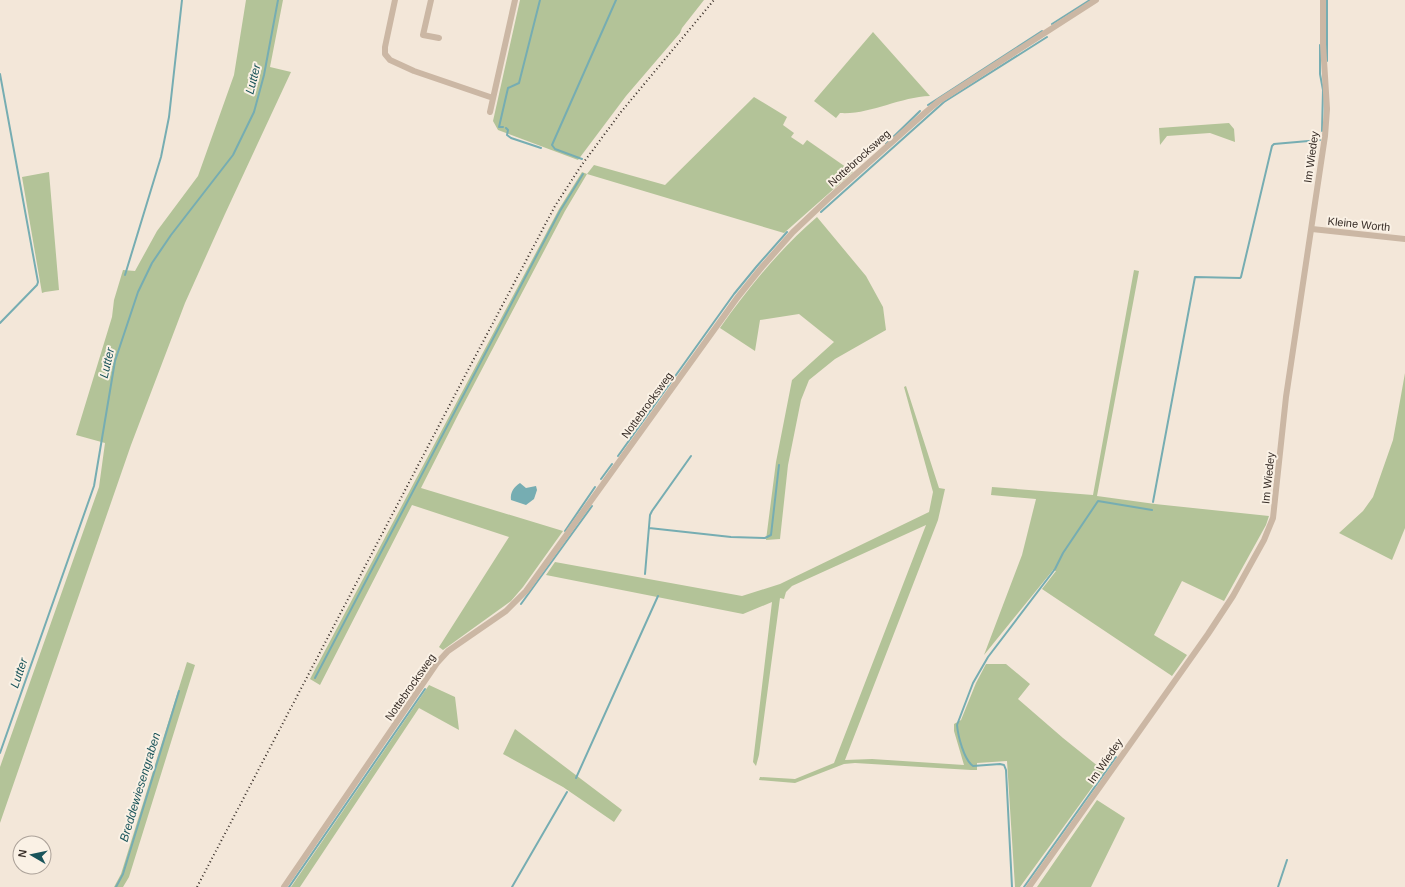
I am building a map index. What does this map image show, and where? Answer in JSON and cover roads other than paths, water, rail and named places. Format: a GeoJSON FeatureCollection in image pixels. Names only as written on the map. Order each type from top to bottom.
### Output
{"type":"FeatureCollection","features":[{"type":"Feature","properties":{"kind":"street"},"geometry":{"type":"LineString","coordinates":[[394,0],[385,47],[385,54],[390,60],[414,71],[493,98]]}},
{"type":"Feature","properties":{"kind":"street"},"geometry":{"type":"LineString","coordinates":[[431,0],[423,35],[439,38]]}},
{"type":"Feature","properties":{"kind":"street"},"geometry":{"type":"LineString","coordinates":[[490,112],[515,0]]}},
{"type":"Feature","properties":{"kind":"street","name":"Nottebrocksweg"},"geometry":{"type":"LineString","coordinates":[[284,887],[437,663],[448,651],[506,610],[526,591],[700,347],[762,267],[793,232],[829,198],[939,102],[1096,0]]}},
{"type":"Feature","properties":{"kind":"street","name":"Im Wiedey"},"geometry":{"type":"LineString","coordinates":[[1029,887],[1208,634],[1233,596],[1264,540],[1273,518],[1286,397],[1325,136],[1327,108],[1323,44],[1323,0]]}},
{"type":"Feature","properties":{"kind":"street","name":"Kleine Worth"},"geometry":{"type":"LineString","coordinates":[[1312,229],[1405,239]]}},
{"type":"Feature","properties":{"kind":"water"},"geometry":{"type":"Polygon","coordinates":[[[520,483],[526,488],[536,486],[537,490],[534,499],[526,505],[511,500],[513,490],[520,483]]]}},
{"type":"Feature","properties":{"kind":"waterway"},"geometry":{"type":"LineString","coordinates":[[125,275],[161,157],[169,117],[182,0]]}},
{"type":"Feature","properties":{"kind":"waterway","name":"Lutter"},"geometry":{"type":"LineString","coordinates":[[0,753],[94,486],[115,361],[138,292],[152,263],[171,235],[233,155],[254,112],[264,75],[278,0]]}},
{"type":"Feature","properties":{"kind":"waterway"},"geometry":{"type":"LineString","coordinates":[[503,127],[499,127],[508,88],[519,83],[540,0]]}},
{"type":"Feature","properties":{"kind":"waterway"},"geometry":{"type":"LineString","coordinates":[[582,159],[555,149],[552,145],[616,0]]}},
{"type":"Feature","properties":{"kind":"waterway"},"geometry":{"type":"LineString","coordinates":[[1052,24],[1090,0]]}},
{"type":"Feature","properties":{"kind":"waterway"},"geometry":{"type":"LineString","coordinates":[[1327,0],[1327,61]]}},
{"type":"Feature","properties":{"kind":"waterway"},"geometry":{"type":"LineString","coordinates":[[928,105],[1042,31]]}},
{"type":"Feature","properties":{"kind":"waterway"},"geometry":{"type":"LineString","coordinates":[[821,212],[944,102],[1047,37]]}},
{"type":"Feature","properties":{"kind":"waterway"},"geometry":{"type":"LineString","coordinates":[[1320,45],[1320,74],[1323,90],[1322,131]]}},
{"type":"Feature","properties":{"kind":"waterway"},"geometry":{"type":"LineString","coordinates":[[0,74],[38,282],[37,285],[0,323]]}},
{"type":"Feature","properties":{"kind":"waterway"},"geometry":{"type":"LineString","coordinates":[[886,144],[920,111]]}},
{"type":"Feature","properties":{"kind":"waterway"},"geometry":{"type":"LineString","coordinates":[[506,128],[508,130],[507,135],[511,138],[541,148]]}},
{"type":"Feature","properties":{"kind":"waterway"},"geometry":{"type":"LineString","coordinates":[[1153,502],[1195,277],[1241,277],[1272,146],[1274,144],[1320,140]]}},
{"type":"Feature","properties":{"kind":"waterway"},"geometry":{"type":"LineString","coordinates":[[315,678],[560,211],[583,174]]}},
{"type":"Feature","properties":{"kind":"waterway"},"geometry":{"type":"LineString","coordinates":[[618,456],[734,294],[787,232]]}},
{"type":"Feature","properties":{"kind":"waterway"},"geometry":{"type":"LineString","coordinates":[[645,574],[650,515],[691,456]]}},
{"type":"Feature","properties":{"kind":"waterway"},"geometry":{"type":"LineString","coordinates":[[601,479],[612,464]]}},
{"type":"Feature","properties":{"kind":"waterway"},"geometry":{"type":"LineString","coordinates":[[649,528],[731,537],[765,538],[771,535],[779,465]]}},
{"type":"Feature","properties":{"kind":"waterway"},"geometry":{"type":"LineString","coordinates":[[565,531],[595,487]]}},
{"type":"Feature","properties":{"kind":"waterway"},"geometry":{"type":"LineString","coordinates":[[1012,887],[1006,770],[1004,765],[1000,764],[973,766],[964,753],[957,725],[973,683],[988,657],[1055,569],[1063,553],[1098,501],[1152,510]]}},
{"type":"Feature","properties":{"kind":"waterway"},"geometry":{"type":"LineString","coordinates":[[521,604],[592,506]]}},
{"type":"Feature","properties":{"kind":"waterway"},"geometry":{"type":"LineString","coordinates":[[576,778],[658,596]]}},
{"type":"Feature","properties":{"kind":"waterway"},"geometry":{"type":"LineString","coordinates":[[289,887],[425,689]]}},
{"type":"Feature","properties":{"kind":"waterway","name":"Breddewiesengraben"},"geometry":{"type":"LineString","coordinates":[[116,887],[123,874],[179,691]]}},
{"type":"Feature","properties":{"kind":"waterway"},"geometry":{"type":"LineString","coordinates":[[1024,887],[1116,757]]}},
{"type":"Feature","properties":{"kind":"waterway"},"geometry":{"type":"LineString","coordinates":[[512,887],[567,792]]}},
{"type":"Feature","properties":{"kind":"waterway"},"geometry":{"type":"LineString","coordinates":[[1278,887],[1287,860]]}},
{"type":"Feature","properties":{"kind":"railway"},"geometry":{"type":"LineString","coordinates":[[197,887],[555,206],[581,166],[621,112],[714,0]]}}]}
